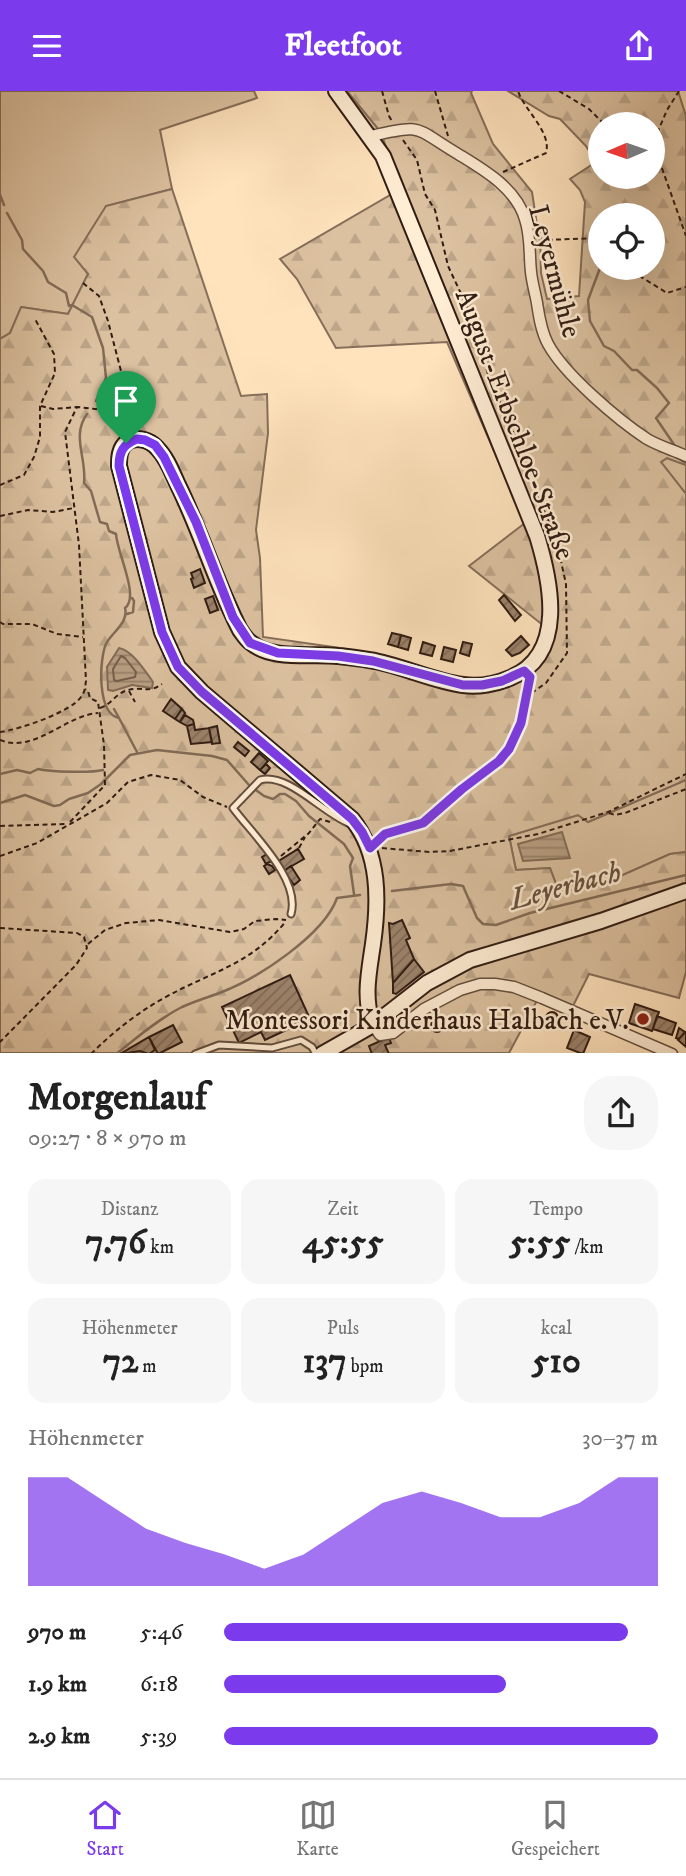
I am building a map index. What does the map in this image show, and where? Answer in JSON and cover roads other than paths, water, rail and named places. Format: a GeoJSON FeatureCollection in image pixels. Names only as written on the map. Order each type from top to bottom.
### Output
{"type":"FeatureCollection","features":[{"type":"Feature","properties":{"kind":"main road","name":"August-Erbschloe-Straße"},"geometry":{"type":"LineString","coordinates":[[336,91],[383,156],[537,536],[544,559],[551,606],[549,629],[540,652],[531,666],[502,681],[463,685],[373,661],[278,653],[250,643],[233,617],[196,522],[164,457],[155,445],[137,439],[126,443],[119,454],[119,466],[162,632],[178,667],[202,692],[359,827]]}},
{"type":"Feature","properties":{"kind":"main road"},"geometry":{"type":"LineString","coordinates":[[359,827],[377,848],[376,897],[367,1003],[373,1025]]}},
{"type":"Feature","properties":{"kind":"main road"},"geometry":{"type":"LineString","coordinates":[[322,1053],[373,1025],[427,983],[470,960],[601,921],[686,891]]}},
{"type":"Feature","properties":{"kind":"street","name":"Leyermühle"},"geometry":{"type":"LineString","coordinates":[[371,136],[409,128],[425,131],[485,170],[505,188],[521,210],[528,232],[531,274],[541,324],[549,347],[588,389],[633,428],[648,439],[686,456]]}},
{"type":"Feature","properties":{"kind":"street"},"geometry":{"type":"LineString","coordinates":[[373,1025],[380,1035],[387,1035],[424,1009],[460,990],[480,984],[514,987],[672,1053]]}},
{"type":"Feature","properties":{"kind":"lane"},"geometry":{"type":"LineString","coordinates":[[290,914],[294,904],[291,889],[261,840],[233,808],[257,783],[266,778],[287,784],[341,821],[359,827]]}},
{"type":"Feature","properties":{"kind":"lane"},"geometry":{"type":"LineString","coordinates":[[195,1053],[219,1045],[272,1048],[301,1040],[316,1053]]}},
{"type":"Feature","properties":{"kind":"water"},"geometry":{"type":"Polygon","coordinates":[[[119,648],[138,662],[153,682],[152,688],[132,685],[108,690],[107,667],[119,648]]]}},
{"type":"Feature","properties":{"kind":"water"},"geometry":{"type":"Polygon","coordinates":[[[562,832],[570,858],[523,861],[518,844],[562,832]]]}},
{"type":"Feature","properties":{"kind":"waterway"},"geometry":{"type":"LineString","coordinates":[[0,195],[4,205]]}},
{"type":"Feature","properties":{"kind":"waterway"},"geometry":{"type":"LineString","coordinates":[[7,213],[22,240],[23,249],[43,271],[48,282],[66,293],[69,306],[72,305],[92,317],[103,348],[106,378],[96,401]]}},
{"type":"Feature","properties":{"kind":"waterway"},"geometry":{"type":"LineString","coordinates":[[596,280],[588,300],[590,321],[604,346],[614,351],[632,370],[637,370],[669,403],[656,418],[675,446]]}},
{"type":"Feature","properties":{"kind":"waterway"},"geometry":{"type":"LineString","coordinates":[[87,414],[80,431],[84,483],[91,491],[100,522],[107,524],[109,531],[116,534],[130,594],[122,623],[106,644],[101,673],[103,697],[112,714],[119,718],[137,752]]}},
{"type":"Feature","properties":{"kind":"waterway"},"geometry":{"type":"LineString","coordinates":[[678,458],[686,463]]}},
{"type":"Feature","properties":{"kind":"waterway"},"geometry":{"type":"LineString","coordinates":[[127,614],[133,612],[132,598]]}},
{"type":"Feature","properties":{"kind":"waterway"},"geometry":{"type":"LineString","coordinates":[[114,709],[119,718]]}},
{"type":"Feature","properties":{"kind":"waterway"},"geometry":{"type":"LineString","coordinates":[[0,803],[25,795],[54,806],[60,805],[101,784],[130,755],[157,750],[212,756],[227,760],[249,785],[264,796],[273,799],[285,794],[296,801],[309,816],[344,844],[353,858],[350,866],[354,894]]}},
{"type":"Feature","properties":{"kind":"waterway"},"geometry":{"type":"LineString","coordinates":[[0,774],[17,770],[30,773],[38,769],[70,772],[103,770]]}},
{"type":"Feature","properties":{"kind":"waterway","name":"Leyerbach"},"geometry":{"type":"LineString","coordinates":[[392,891],[451,884],[463,886],[477,918],[483,924],[496,925],[530,913],[686,875]]}},
{"type":"Feature","properties":{"kind":"waterway","name":"Leyerbach"},"geometry":{"type":"LineString","coordinates":[[117,1053],[173,1012],[237,985],[271,966],[319,926],[337,898],[360,895]]}},
{"type":"Feature","properties":{"kind":"place","name":"Montessori Kinderhaus Halbach e.V."},"geometry":{"type":"Point","coordinates":[643,1019]}}]}
